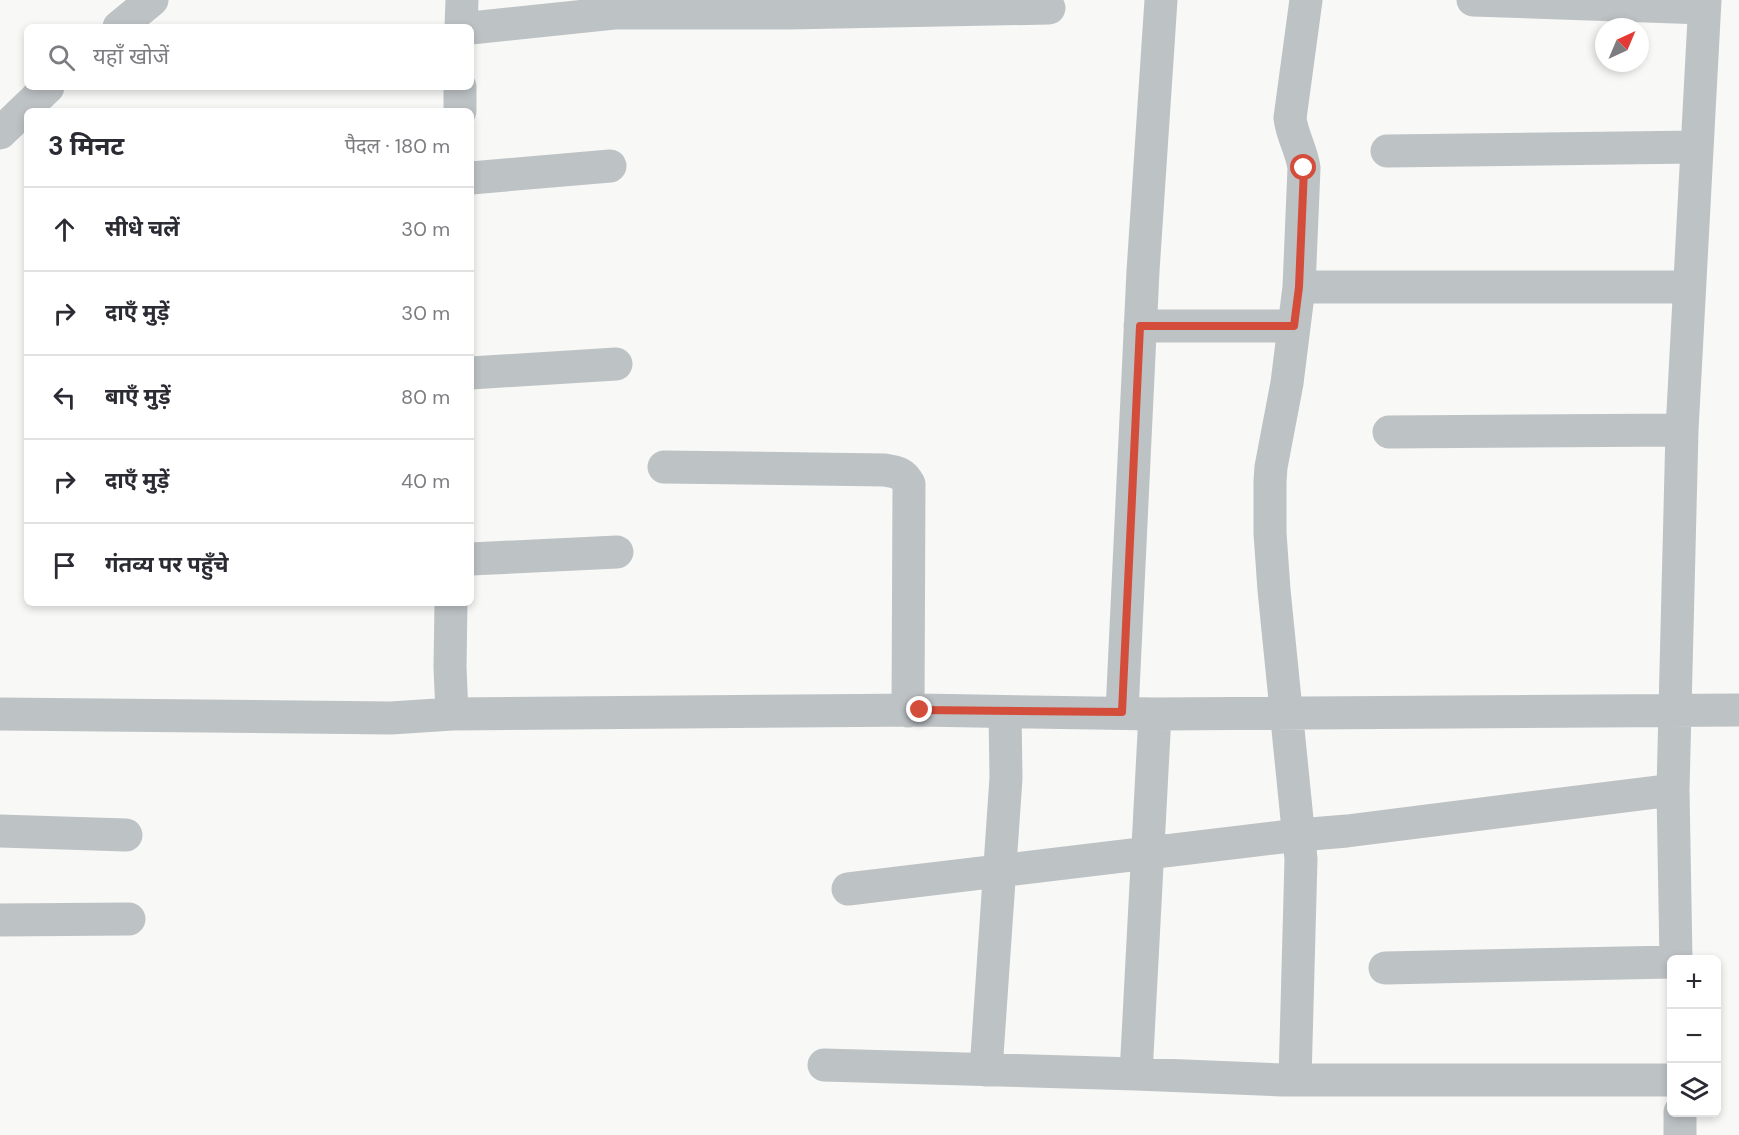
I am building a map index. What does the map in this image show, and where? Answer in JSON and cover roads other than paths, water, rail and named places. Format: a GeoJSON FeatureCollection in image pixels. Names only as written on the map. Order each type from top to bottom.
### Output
{"type":"FeatureCollection","features":[{"type":"Feature","properties":{"kind":"street"},"geometry":{"type":"LineString","coordinates":[[123,24],[152,0]]}},
{"type":"Feature","properties":{"kind":"street"},"geometry":{"type":"LineString","coordinates":[[462,0],[462,24]]}},
{"type":"Feature","properties":{"kind":"street"},"geometry":{"type":"LineString","coordinates":[[1122,712],[1140,326],[1161,0]]}},
{"type":"Feature","properties":{"kind":"street"},"geometry":{"type":"LineString","coordinates":[[1295,1080],[1301,859],[1273,567],[1270,482],[1287,383],[1299,287],[1304,168],[1290,118],[1306,0]]}},
{"type":"Feature","properties":{"kind":"street"},"geometry":{"type":"LineString","coordinates":[[1473,0],[1705,4],[1682,430],[1673,790],[1676,955]]}},
{"type":"Feature","properties":{"kind":"street"},"geometry":{"type":"LineString","coordinates":[[474,28],[614,13],[788,13],[1049,8]]}},
{"type":"Feature","properties":{"kind":"street"},"geometry":{"type":"LineString","coordinates":[[26,108],[45,90]]}},
{"type":"Feature","properties":{"kind":"street"},"geometry":{"type":"LineString","coordinates":[[460,90],[460,108]]}},
{"type":"Feature","properties":{"kind":"street"},"geometry":{"type":"LineString","coordinates":[[0,133],[24,110]]}},
{"type":"Feature","properties":{"kind":"street"},"geometry":{"type":"LineString","coordinates":[[1387,151],[1697,147]]}},
{"type":"Feature","properties":{"kind":"street"},"geometry":{"type":"LineString","coordinates":[[474,178],[610,166]]}},
{"type":"Feature","properties":{"kind":"street"},"geometry":{"type":"LineString","coordinates":[[1299,287],[1689,287]]}},
{"type":"Feature","properties":{"kind":"street"},"geometry":{"type":"LineString","coordinates":[[1140,326],[1294,326]]}},
{"type":"Feature","properties":{"kind":"street"},"geometry":{"type":"LineString","coordinates":[[474,373],[616,364]]}},
{"type":"Feature","properties":{"kind":"street"},"geometry":{"type":"LineString","coordinates":[[1389,432],[1682,430]]}},
{"type":"Feature","properties":{"kind":"street"},"geometry":{"type":"LineString","coordinates":[[664,467],[885,470],[898,472],[905,476],[909,484],[908,711]]}},
{"type":"Feature","properties":{"kind":"street"},"geometry":{"type":"LineString","coordinates":[[474,559],[617,552]]}},
{"type":"Feature","properties":{"kind":"street"},"geometry":{"type":"LineString","coordinates":[[451,606],[452,714]]}},
{"type":"Feature","properties":{"kind":"street"},"geometry":{"type":"LineString","coordinates":[[0,714],[391,718],[452,714],[908,711],[1155,714],[1739,710]]}},
{"type":"Feature","properties":{"kind":"street"},"geometry":{"type":"LineString","coordinates":[[986,1070],[1006,778],[1005,712]]}},
{"type":"Feature","properties":{"kind":"street"},"geometry":{"type":"LineString","coordinates":[[1136,1074],[1155,714]]}},
{"type":"Feature","properties":{"kind":"street"},"geometry":{"type":"LineString","coordinates":[[848,889],[1347,831],[1673,790]]}},
{"type":"Feature","properties":{"kind":"street"},"geometry":{"type":"LineString","coordinates":[[0,831],[126,834]]}},
{"type":"Feature","properties":{"kind":"street"},"geometry":{"type":"LineString","coordinates":[[0,920],[129,919]]}},
{"type":"Feature","properties":{"kind":"street"},"geometry":{"type":"LineString","coordinates":[[1385,968],[1667,962]]}},
{"type":"Feature","properties":{"kind":"street"},"geometry":{"type":"LineString","coordinates":[[824,1065],[1295,1080],[1667,1080]]}},
{"type":"Feature","properties":{"kind":"street"},"geometry":{"type":"LineString","coordinates":[[1680,1117],[1680,1135]]}}]}
